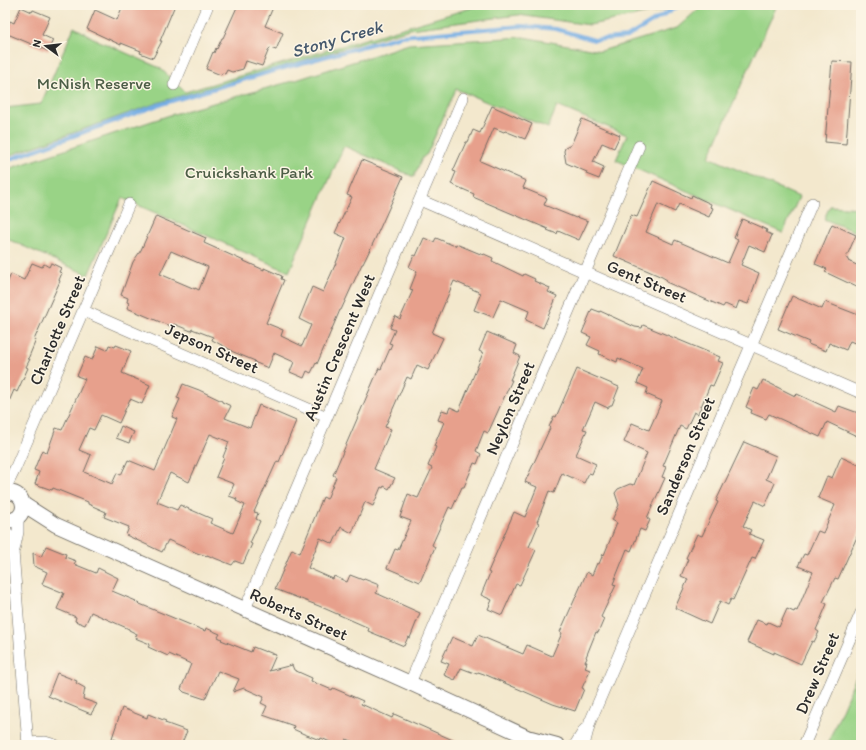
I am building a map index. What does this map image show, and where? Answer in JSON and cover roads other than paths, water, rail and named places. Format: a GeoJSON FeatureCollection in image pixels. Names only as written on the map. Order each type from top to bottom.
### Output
{"type":"FeatureCollection","features":[{"type":"Feature","properties":{"kind":"street"},"geometry":{"type":"LineString","coordinates":[[174,85],[208,5]]}},
{"type":"Feature","properties":{"kind":"street","name":"Austin Crescent West"},"geometry":{"type":"LineString","coordinates":[[245,609],[463,98]]}},
{"type":"Feature","properties":{"kind":"street","name":"Neylon Street"},"geometry":{"type":"LineString","coordinates":[[410,683],[639,146]]}},
{"type":"Feature","properties":{"kind":"street","name":"Gent Street"},"geometry":{"type":"LineString","coordinates":[[420,200],[861,393]]}},
{"type":"Feature","properties":{"kind":"street","name":"Sanderson Street"},"geometry":{"type":"LineString","coordinates":[[584,745],[590,722],[812,203]]}},
{"type":"Feature","properties":{"kind":"street","name":"Charlotte Street"},"geometry":{"type":"LineString","coordinates":[[13,551],[18,532],[13,505],[15,469],[130,204]]}},
{"type":"Feature","properties":{"kind":"street","name":"Jepson Street"},"geometry":{"type":"LineString","coordinates":[[84,311],[327,417]]}},
{"type":"Feature","properties":{"kind":"street","name":"Roberts Street"},"geometry":{"type":"LineString","coordinates":[[13,505],[410,683],[526,737],[539,745]]}},
{"type":"Feature","properties":{"kind":"street"},"geometry":{"type":"LineString","coordinates":[[5,526],[13,551],[28,744],[45,742],[55,745]]}},
{"type":"Feature","properties":{"kind":"street","name":"Drew Street"},"geometry":{"type":"LineString","coordinates":[[804,745],[861,614]]}},
{"type":"Feature","properties":{"kind":"street","name":"Sanderson Street"},"geometry":{"type":"LineString","coordinates":[[575,745],[590,722]]}},
{"type":"Feature","properties":{"kind":"street","name":"Roberts Street"},"geometry":{"type":"LineString","coordinates":[[526,737],[557,745]]}},
{"type":"Feature","properties":{"kind":"waterway","name":"Stony Creek"},"geometry":{"type":"LineString","coordinates":[[5,161],[158,105],[280,69],[401,36],[521,26],[556,29],[594,40],[627,37],[680,5]]}},
{"type":"Feature","properties":{"kind":"park label","name":"McNish Reserve"},"geometry":{"type":"Point","coordinates":[94,83]}},
{"type":"Feature","properties":{"kind":"park label","name":"Cruickshank Park"},"geometry":{"type":"Point","coordinates":[249,172]}}]}
